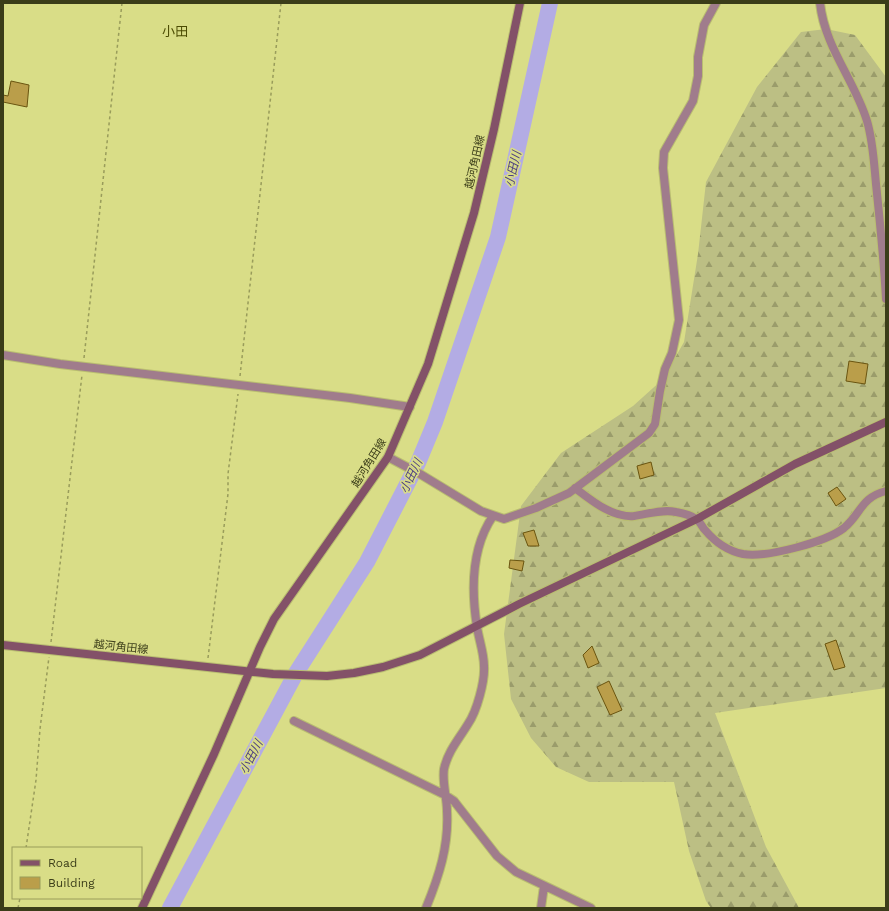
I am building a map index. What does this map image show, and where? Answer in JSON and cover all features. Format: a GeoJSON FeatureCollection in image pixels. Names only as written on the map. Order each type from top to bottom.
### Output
{"type":"FeatureCollection","features":[{"type":"Feature","properties":{"kind":"main road","name":"越河角田線"},"geometry":{"type":"LineString","coordinates":[[3,646],[250,672],[260,647],[274,619],[388,457],[428,364],[474,213],[494,129],[520,3]]}},
{"type":"Feature","properties":{"kind":"main road"},"geometry":{"type":"LineString","coordinates":[[142,908],[181,828],[250,672],[327,676],[354,674],[420,655],[518,604],[697,519],[795,464],[886,422]]}},
{"type":"Feature","properties":{"kind":"street"},"geometry":{"type":"LineString","coordinates":[[388,457],[493,516],[504,519],[536,508],[569,493],[649,433],[655,424],[660,391],[665,369],[672,353],[678,320],[662,168],[664,152],[693,101],[698,76],[698,57],[704,25],[716,3]]}},
{"type":"Feature","properties":{"kind":"street"},"geometry":{"type":"LineString","coordinates":[[820,3],[822,20],[827,37],[856,93],[867,121],[872,141],[882,240],[886,299]]}},
{"type":"Feature","properties":{"kind":"street"},"geometry":{"type":"LineString","coordinates":[[3,355],[83,367],[410,407]]}},
{"type":"Feature","properties":{"kind":"street"},"geometry":{"type":"LineString","coordinates":[[575,488],[602,507],[617,514],[632,516],[662,512],[675,512],[697,519],[713,539],[729,550],[744,554],[764,554],[786,550],[833,535],[845,527],[867,500],[874,494],[886,491]]}},
{"type":"Feature","properties":{"kind":"street"},"geometry":{"type":"LineString","coordinates":[[426,908],[439,877],[447,844],[447,811],[444,769],[454,742],[469,723],[479,698],[484,666],[477,626],[474,596],[474,562],[483,530],[493,516]]}},
{"type":"Feature","properties":{"kind":"street"},"geometry":{"type":"LineString","coordinates":[[294,721],[445,795],[454,801],[497,856],[516,872],[591,908]]}},
{"type":"Feature","properties":{"kind":"street"},"geometry":{"type":"LineString","coordinates":[[541,908],[544,886]]}},
{"type":"Feature","properties":{"kind":"path"},"geometry":{"type":"LineString","coordinates":[[26,847],[36,780],[40,729],[83,367],[122,3]]}},
{"type":"Feature","properties":{"kind":"path"},"geometry":{"type":"LineString","coordinates":[[207,668],[228,494],[228,474],[281,3]]}},
{"type":"Feature","properties":{"kind":"green space"},"geometry":{"type":"Polygon","coordinates":[[[826,29],[855,35],[886,77],[886,688],[715,713],[766,847],[799,908],[711,908],[706,901],[689,851],[674,782],[589,782],[556,767],[531,738],[511,699],[504,634],[521,506],[561,453],[633,406],[663,379],[684,342],[698,254],[706,182],[757,87],[801,32],[826,29]]]}},
{"type":"Feature","properties":{"kind":"building"},"geometry":{"type":"Polygon","coordinates":[[[11,81],[29,85],[27,107],[3,102],[3,95],[8,96],[11,81]]]}},
{"type":"Feature","properties":{"kind":"building"},"geometry":{"type":"Polygon","coordinates":[[[849,361],[868,364],[865,384],[846,381],[849,361]]]}},
{"type":"Feature","properties":{"kind":"building"},"geometry":{"type":"Polygon","coordinates":[[[651,462],[654,475],[640,479],[637,466],[651,462]]]}},
{"type":"Feature","properties":{"kind":"building"},"geometry":{"type":"Polygon","coordinates":[[[837,487],[846,499],[836,506],[828,493],[837,487]]]}},
{"type":"Feature","properties":{"kind":"building"},"geometry":{"type":"Polygon","coordinates":[[[534,530],[539,546],[528,546],[523,533],[534,530]]]}},
{"type":"Feature","properties":{"kind":"building"},"geometry":{"type":"Polygon","coordinates":[[[510,560],[524,561],[522,571],[509,568],[510,560]]]}},
{"type":"Feature","properties":{"kind":"building"},"geometry":{"type":"Polygon","coordinates":[[[836,640],[845,667],[834,670],[825,644],[836,640]]]}},
{"type":"Feature","properties":{"kind":"building"},"geometry":{"type":"Polygon","coordinates":[[[592,646],[599,663],[588,668],[583,655],[592,646]]]}},
{"type":"Feature","properties":{"kind":"building"},"geometry":{"type":"Polygon","coordinates":[[[609,681],[622,710],[610,715],[597,687],[609,681]]]}},
{"type":"Feature","properties":{"kind":"waterway","name":"小田川"},"geometry":{"type":"LineString","coordinates":[[170,908],[296,673],[367,562],[418,463],[435,422],[498,237],[550,3]]}},
{"type":"Feature","properties":{"kind":"district","name":"小田"},"geometry":{"type":"Point","coordinates":[175,31]}}]}
